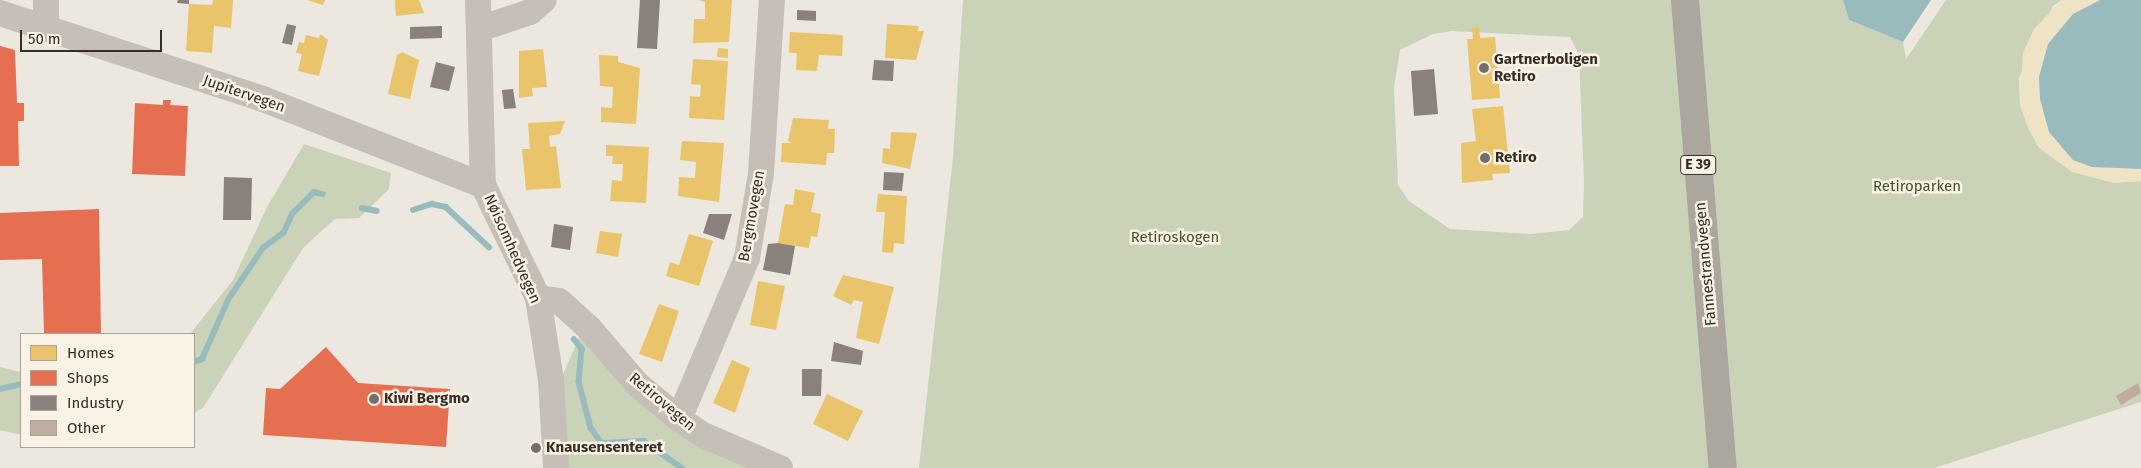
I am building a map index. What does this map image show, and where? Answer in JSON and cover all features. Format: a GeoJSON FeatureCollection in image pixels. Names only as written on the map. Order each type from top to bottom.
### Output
{"type":"FeatureCollection","features":[{"type":"Feature","properties":{"kind":"highway","name":"Fannestrandvegen"},"geometry":{"type":"LineString","coordinates":[[1685,0],[1723,468]]}},
{"type":"Feature","properties":{"kind":"street"},"geometry":{"type":"LineString","coordinates":[[46,0],[46,28]]}},
{"type":"Feature","properties":{"kind":"street","name":"Nøisomhedvegen"},"geometry":{"type":"LineString","coordinates":[[478,0],[483,185],[538,298],[551,380],[556,468]]}},
{"type":"Feature","properties":{"kind":"street"},"geometry":{"type":"LineString","coordinates":[[479,29],[530,12],[544,0]]}},
{"type":"Feature","properties":{"kind":"street","name":"Bergmovegen"},"geometry":{"type":"LineString","coordinates":[[679,419],[747,258],[761,173],[772,0]]}},
{"type":"Feature","properties":{"kind":"street","name":"Jupitervegen"},"geometry":{"type":"LineString","coordinates":[[0,14],[263,99],[483,185]]}},
{"type":"Feature","properties":{"kind":"street","name":"Retirovegen"},"geometry":{"type":"LineString","coordinates":[[538,298],[559,301],[589,328],[638,385],[679,419],[703,435],[780,468]]}},
{"type":"Feature","properties":{"kind":"green space","name":"Retiroskogen"},"geometry":{"type":"Polygon","coordinates":[[[963,0],[1843,0],[1849,20],[1903,42],[1906,59],[1946,0],[2062,0],[2053,6],[2019,78],[2020,105],[2029,130],[2133,182],[2141,181],[2141,402],[1934,468],[919,468],[953,157],[963,0]],[[1452,31],[1433,34],[1400,50],[1394,88],[1398,185],[1409,201],[1450,229],[1530,234],[1569,230],[1583,217],[1584,182],[1579,55],[1570,37],[1452,31]]]}},
{"type":"Feature","properties":{"kind":"green space"},"geometry":{"type":"Polygon","coordinates":[[[304,144],[391,173],[389,189],[359,218],[335,219],[303,248],[203,408],[195,412],[195,333],[191,333],[233,280],[267,207],[304,144]]]}},
{"type":"Feature","properties":{"kind":"green space"},"geometry":{"type":"Polygon","coordinates":[[[582,330],[761,468],[563,468],[559,384],[582,330]]]}},
{"type":"Feature","properties":{"kind":"green space"},"geometry":{"type":"Polygon","coordinates":[[[0,367],[20,372],[20,435],[0,430],[0,367]]]}},
{"type":"Feature","properties":{"kind":"sand"},"geometry":{"type":"Polygon","coordinates":[[[2062,0],[2100,0],[2073,14],[2048,44],[2039,77],[2049,132],[2073,160],[2092,167],[2141,169],[2141,181],[2114,183],[2072,172],[2039,148],[2029,130],[2020,105],[2023,53],[2034,29],[2062,0]]]}},
{"type":"Feature","properties":{"kind":"water"},"geometry":{"type":"Polygon","coordinates":[[[1843,0],[1931,0],[1903,42],[1849,20],[1843,0]]]}},
{"type":"Feature","properties":{"kind":"water"},"geometry":{"type":"Polygon","coordinates":[[[2100,0],[2141,0],[2141,169],[2092,167],[2073,160],[2049,132],[2040,99],[2039,77],[2048,44],[2073,14],[2100,0]]]}},
{"type":"Feature","properties":{"kind":"building: Homes"},"geometry":{"type":"Polygon","coordinates":[[[213,0],[233,0],[231,28],[214,26],[212,53],[186,51],[189,4],[212,5],[213,0]]]}},
{"type":"Feature","properties":{"kind":"building: Homes"},"geometry":{"type":"Polygon","coordinates":[[[307,0],[325,0],[323,5],[307,0]]]}},
{"type":"Feature","properties":{"kind":"building: Homes"},"geometry":{"type":"Polygon","coordinates":[[[395,0],[419,0],[424,13],[396,16],[395,0]]]}},
{"type":"Feature","properties":{"kind":"building: Homes"},"geometry":{"type":"Polygon","coordinates":[[[698,0],[732,0],[729,42],[693,43],[694,19],[705,19],[705,2],[698,0]]]}},
{"type":"Feature","properties":{"kind":"building: Homes"},"geometry":{"type":"Polygon","coordinates":[[[887,24],[919,26],[918,31],[924,31],[916,60],[885,58],[887,24]]]}},
{"type":"Feature","properties":{"kind":"building: Homes","name":"Gartnerboligen Retiro"},"geometry":{"type":"Polygon","coordinates":[[[1479,27],[1480,38],[1495,37],[1500,98],[1472,100],[1467,39],[1473,39],[1472,28],[1479,27]]]}},
{"type":"Feature","properties":{"kind":"building: Homes"},"geometry":{"type":"Polygon","coordinates":[[[790,32],[843,35],[842,56],[819,55],[817,71],[796,70],[797,53],[789,53],[790,32]]]}},
{"type":"Feature","properties":{"kind":"building: Homes"},"geometry":{"type":"Polygon","coordinates":[[[320,34],[328,40],[319,76],[298,71],[302,54],[296,53],[299,42],[304,43],[306,35],[319,38],[320,34]]]}},
{"type":"Feature","properties":{"kind":"building: Homes"},"geometry":{"type":"Polygon","coordinates":[[[718,48],[728,49],[728,58],[717,57],[718,48]]]}},
{"type":"Feature","properties":{"kind":"building: Homes"},"geometry":{"type":"Polygon","coordinates":[[[543,49],[547,87],[532,88],[533,96],[519,98],[519,51],[543,49]]]}},
{"type":"Feature","properties":{"kind":"building: Homes"},"geometry":{"type":"Polygon","coordinates":[[[402,52],[419,60],[410,99],[388,94],[397,55],[402,52]]]}},
{"type":"Feature","properties":{"kind":"building: Homes"},"geometry":{"type":"Polygon","coordinates":[[[599,55],[618,56],[618,62],[640,68],[636,124],[601,122],[601,107],[612,108],[613,87],[600,86],[599,55]]]}},
{"type":"Feature","properties":{"kind":"building: Homes"},"geometry":{"type":"Polygon","coordinates":[[[693,59],[728,61],[724,120],[689,118],[690,96],[700,97],[701,85],[691,84],[693,59]]]}},
{"type":"Feature","properties":{"kind":"building: Homes","name":"Retiro"},"geometry":{"type":"Polygon","coordinates":[[[1503,106],[1510,173],[1492,174],[1493,180],[1462,183],[1461,143],[1476,141],[1472,109],[1503,106]]]}},
{"type":"Feature","properties":{"kind":"building: Homes"},"geometry":{"type":"Polygon","coordinates":[[[793,118],[829,120],[828,129],[835,129],[834,153],[827,153],[826,165],[781,162],[782,143],[792,143],[788,141],[793,118]]]}},
{"type":"Feature","properties":{"kind":"building: Homes"},"geometry":{"type":"Polygon","coordinates":[[[565,121],[560,134],[549,136],[550,147],[556,146],[561,188],[526,190],[522,149],[530,149],[528,123],[565,121]]]}},
{"type":"Feature","properties":{"kind":"building: Homes"},"geometry":{"type":"Polygon","coordinates":[[[891,132],[917,133],[910,169],[882,163],[883,148],[890,149],[891,132]]]}},
{"type":"Feature","properties":{"kind":"building: Homes"},"geometry":{"type":"Polygon","coordinates":[[[682,141],[724,143],[719,202],[678,196],[679,177],[695,178],[696,162],[680,160],[682,141]]]}},
{"type":"Feature","properties":{"kind":"building: Homes"},"geometry":{"type":"Polygon","coordinates":[[[606,145],[649,147],[646,203],[610,201],[612,180],[622,181],[623,164],[612,164],[613,156],[606,156],[606,145]]]}},
{"type":"Feature","properties":{"kind":"building: Homes"},"geometry":{"type":"Polygon","coordinates":[[[795,189],[815,193],[811,212],[821,214],[817,237],[811,236],[809,248],[778,243],[785,204],[793,205],[795,189]]]}},
{"type":"Feature","properties":{"kind":"building: Homes"},"geometry":{"type":"Polygon","coordinates":[[[878,194],[907,196],[904,244],[894,243],[893,253],[882,252],[885,212],[876,212],[878,194]]]}},
{"type":"Feature","properties":{"kind":"building: Homes"},"geometry":{"type":"Polygon","coordinates":[[[600,231],[622,234],[618,257],[596,253],[600,231]]]}},
{"type":"Feature","properties":{"kind":"building: Homes"},"geometry":{"type":"Polygon","coordinates":[[[689,234],[713,241],[699,286],[666,276],[670,262],[679,265],[689,234]]]}},
{"type":"Feature","properties":{"kind":"building: Homes"},"geometry":{"type":"Polygon","coordinates":[[[843,275],[894,287],[879,344],[856,338],[863,302],[854,300],[851,305],[833,296],[843,275]]]}},
{"type":"Feature","properties":{"kind":"building: Homes"},"geometry":{"type":"Polygon","coordinates":[[[758,281],[785,286],[776,330],[750,325],[758,281]]]}},
{"type":"Feature","properties":{"kind":"building: Homes"},"geometry":{"type":"Polygon","coordinates":[[[659,304],[679,311],[662,362],[639,354],[659,304]]]}},
{"type":"Feature","properties":{"kind":"building: Homes"},"geometry":{"type":"Polygon","coordinates":[[[732,360],[750,368],[735,413],[713,403],[732,360]]]}},
{"type":"Feature","properties":{"kind":"building: Homes"},"geometry":{"type":"Polygon","coordinates":[[[827,394],[863,411],[848,441],[813,424],[827,394]]]}},
{"type":"Feature","properties":{"kind":"building: Shops"},"geometry":{"type":"Polygon","coordinates":[[[0,46],[15,50],[17,103],[24,103],[24,121],[18,121],[19,166],[0,166],[0,46]]]}},
{"type":"Feature","properties":{"kind":"building: Shops"},"geometry":{"type":"Polygon","coordinates":[[[163,100],[171,100],[170,105],[188,106],[185,176],[132,174],[135,103],[163,105],[163,100]]]}},
{"type":"Feature","properties":{"kind":"building: Shops"},"geometry":{"type":"Polygon","coordinates":[[[99,209],[101,333],[44,333],[42,259],[0,260],[0,213],[99,209]]]}},
{"type":"Feature","properties":{"kind":"building: Shops"},"geometry":{"type":"Polygon","coordinates":[[[326,347],[358,383],[450,389],[446,447],[263,435],[266,388],[280,389],[326,347]]]}},
{"type":"Feature","properties":{"kind":"building: Industry"},"geometry":{"type":"Polygon","coordinates":[[[178,0],[189,0],[189,4],[177,3],[178,0]]]}},
{"type":"Feature","properties":{"kind":"building: Industry"},"geometry":{"type":"Polygon","coordinates":[[[640,0],[660,0],[657,49],[637,48],[640,0]]]}},
{"type":"Feature","properties":{"kind":"building: Industry"},"geometry":{"type":"Polygon","coordinates":[[[797,10],[816,11],[816,21],[797,20],[797,10]]]}},
{"type":"Feature","properties":{"kind":"building: Industry"},"geometry":{"type":"Polygon","coordinates":[[[287,24],[296,26],[292,45],[282,43],[287,24]]]}},
{"type":"Feature","properties":{"kind":"building: Industry"},"geometry":{"type":"Polygon","coordinates":[[[442,26],[442,38],[410,39],[410,27],[442,26]]]}},
{"type":"Feature","properties":{"kind":"building: Industry"},"geometry":{"type":"Polygon","coordinates":[[[874,60],[894,61],[893,81],[872,80],[874,60]]]}},
{"type":"Feature","properties":{"kind":"building: Industry"},"geometry":{"type":"Polygon","coordinates":[[[436,62],[455,67],[449,91],[430,87],[436,62]]]}},
{"type":"Feature","properties":{"kind":"building: Industry"},"geometry":{"type":"Polygon","coordinates":[[[1434,69],[1438,114],[1414,116],[1411,71],[1434,69]]]}},
{"type":"Feature","properties":{"kind":"building: Industry"},"geometry":{"type":"Polygon","coordinates":[[[513,89],[516,108],[504,109],[502,90],[513,89]]]}},
{"type":"Feature","properties":{"kind":"building: Industry"},"geometry":{"type":"Polygon","coordinates":[[[884,172],[904,173],[902,191],[883,190],[884,172]]]}},
{"type":"Feature","properties":{"kind":"building: Industry"},"geometry":{"type":"Polygon","coordinates":[[[224,177],[252,178],[251,220],[223,220],[224,177]]]}},
{"type":"Feature","properties":{"kind":"building: Industry"},"geometry":{"type":"Polygon","coordinates":[[[709,214],[732,214],[724,240],[703,233],[709,214]]]}},
{"type":"Feature","properties":{"kind":"building: Industry"},"geometry":{"type":"Polygon","coordinates":[[[554,224],[573,227],[570,250],[551,247],[554,224]]]}},
{"type":"Feature","properties":{"kind":"building: Industry"},"geometry":{"type":"Polygon","coordinates":[[[778,243],[795,246],[790,275],[763,270],[768,244],[778,243]]]}},
{"type":"Feature","properties":{"kind":"building: Industry"},"geometry":{"type":"Polygon","coordinates":[[[834,342],[863,351],[861,365],[831,361],[834,342]]]}},
{"type":"Feature","properties":{"kind":"building: Industry"},"geometry":{"type":"Polygon","coordinates":[[[802,369],[822,369],[821,396],[802,396],[802,369]]]}},
{"type":"Feature","properties":{"kind":"building: Other"},"geometry":{"type":"Polygon","coordinates":[[[2138,383],[2141,393],[2121,405],[2116,396],[2138,383]]]}},
{"type":"Feature","properties":{"kind":"waterway"},"geometry":{"type":"LineString","coordinates":[[195,362],[202,359],[228,300],[263,248],[284,232],[292,214],[314,192],[323,194]]}},
{"type":"Feature","properties":{"kind":"waterway"},"geometry":{"type":"LineString","coordinates":[[413,210],[432,204],[446,207],[489,247]]}},
{"type":"Feature","properties":{"kind":"waterway"},"geometry":{"type":"LineString","coordinates":[[362,208],[377,211]]}},
{"type":"Feature","properties":{"kind":"waterway"},"geometry":{"type":"LineString","coordinates":[[574,339],[582,349],[579,382],[591,428],[602,443],[644,441],[682,468]]}},
{"type":"Feature","properties":{"kind":"waterway"},"geometry":{"type":"LineString","coordinates":[[0,389],[20,384]]}},
{"type":"Feature","properties":{"kind":"place","name":"Gartnerboligen Retiro"},"geometry":{"type":"Point","coordinates":[1484,68]}},
{"type":"Feature","properties":{"kind":"place","name":"Retiro"},"geometry":{"type":"Point","coordinates":[1485,158]}},
{"type":"Feature","properties":{"kind":"place","name":"Kiwi Bergmo"},"geometry":{"type":"Point","coordinates":[374,399]}},
{"type":"Feature","properties":{"kind":"place","name":"Knausensenteret"},"geometry":{"type":"Point","coordinates":[536,448]}},
{"type":"Feature","properties":{"kind":"park label","name":"Retiroparken"},"geometry":{"type":"Point","coordinates":[1917,187]}}]}
